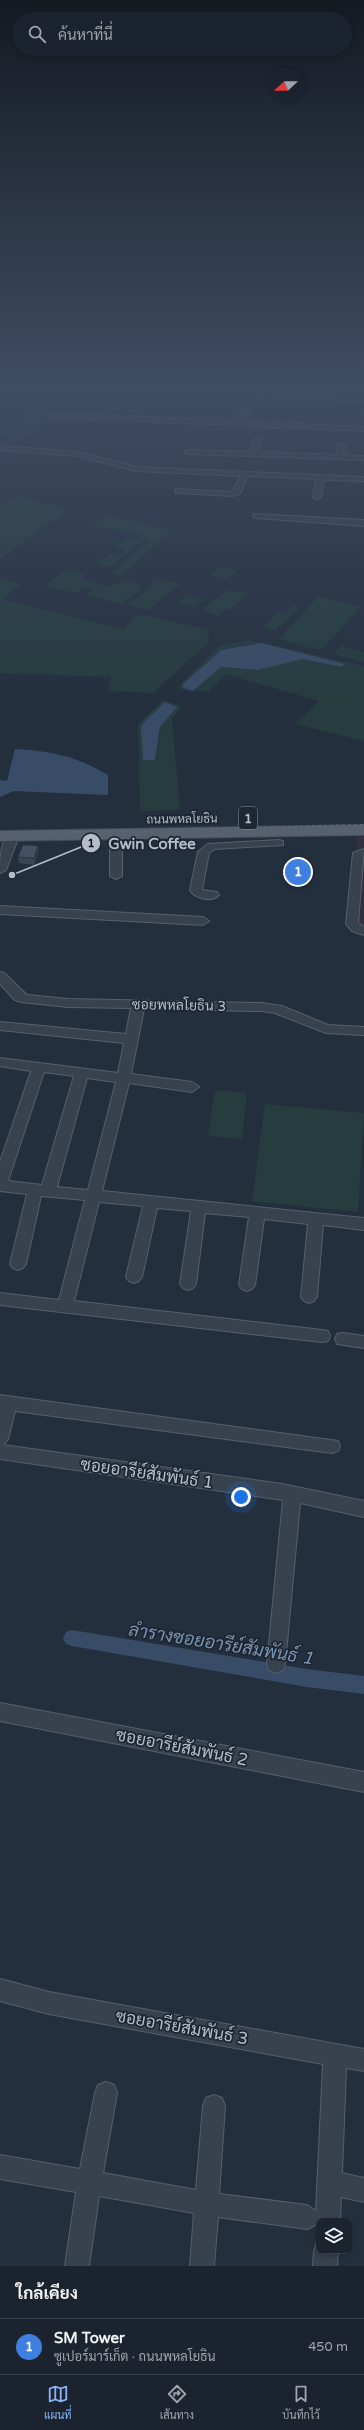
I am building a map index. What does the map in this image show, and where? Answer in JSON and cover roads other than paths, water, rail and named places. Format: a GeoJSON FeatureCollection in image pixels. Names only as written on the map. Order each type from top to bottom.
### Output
{"type":"FeatureCollection","features":[{"type":"Feature","properties":{"kind":"main road","name":"ถนนพหลโยธิน"},"geometry":{"type":"LineString","coordinates":[[6,836],[364,816]]}},
{"type":"Feature","properties":{"kind":"main road","name":"ถนนพหลโยธิน"},"geometry":{"type":"LineString","coordinates":[[0,822],[128,829],[279,842],[364,830]]}},
{"type":"Feature","properties":{"kind":"street"},"geometry":{"type":"LineString","coordinates":[[179,491],[232,494],[237,492],[239,489]]}},
{"type":"Feature","properties":{"kind":"street"},"geometry":{"type":"LineString","coordinates":[[317,497],[318,489]]}},
{"type":"Feature","properties":{"kind":"street"},"geometry":{"type":"LineString","coordinates":[[257,516],[361,522],[361,511]]}},
{"type":"Feature","properties":{"kind":"street"},"geometry":{"type":"LineString","coordinates":[[116,876],[128,829]]}},
{"type":"Feature","properties":{"kind":"street"},"geometry":{"type":"LineString","coordinates":[[0,870],[6,836]]}},
{"type":"Feature","properties":{"kind":"street"},"geometry":{"type":"LineString","coordinates":[[213,895],[198,894],[196,890],[204,852],[212,846],[279,842]]}},
{"type":"Feature","properties":{"kind":"street"},"geometry":{"type":"LineString","coordinates":[[364,852],[359,853],[352,924],[364,932]]}},
{"type":"Feature","properties":{"kind":"street"},"geometry":{"type":"LineString","coordinates":[[0,910],[204,921]]}},
{"type":"Feature","properties":{"kind":"street","name":"ซอยพหลโยธิน 3"},"geometry":{"type":"LineString","coordinates":[[0,976],[20,997],[26,999],[68,1003],[139,1003],[262,1007],[277,1009],[326,1029],[364,1031]]}},
{"type":"Feature","properties":{"kind":"street"},"geometry":{"type":"LineString","coordinates":[[65,1306],[124,1077],[139,1003]]}},
{"type":"Feature","properties":{"kind":"street"},"geometry":{"type":"LineString","coordinates":[[0,1026],[132,1039]]}},
{"type":"Feature","properties":{"kind":"street"},"geometry":{"type":"LineString","coordinates":[[0,1062],[192,1087]]}},
{"type":"Feature","properties":{"kind":"street"},"geometry":{"type":"LineString","coordinates":[[39,1067],[0,1184],[93,1196],[364,1224]]}},
{"type":"Feature","properties":{"kind":"street"},"geometry":{"type":"LineString","coordinates":[[18,1264],[82,1072]]}},
{"type":"Feature","properties":{"kind":"street"},"geometry":{"type":"LineString","coordinates":[[134,1277],[151,1202]]}},
{"type":"Feature","properties":{"kind":"street"},"geometry":{"type":"LineString","coordinates":[[188,1284],[199,1206]]}},
{"type":"Feature","properties":{"kind":"street"},"geometry":{"type":"LineString","coordinates":[[247,1284],[257,1213]]}},
{"type":"Feature","properties":{"kind":"street"},"geometry":{"type":"LineString","coordinates":[[309,1297],[316,1219]]}},
{"type":"Feature","properties":{"kind":"street"},"geometry":{"type":"LineString","coordinates":[[0,1299],[322,1336]]}},
{"type":"Feature","properties":{"kind":"street"},"geometry":{"type":"LineString","coordinates":[[343,1340],[364,1342]]}},
{"type":"Feature","properties":{"kind":"street"},"geometry":{"type":"LineString","coordinates":[[0,1439],[5,1402],[124,1416],[332,1446]]}},
{"type":"Feature","properties":{"kind":"street","name":"ซอยอารีย์สัมพันธ์ 1"},"geometry":{"type":"LineString","coordinates":[[0,1452],[292,1494],[364,1509]]}},
{"type":"Feature","properties":{"kind":"street"},"geometry":{"type":"LineString","coordinates":[[276,1664],[292,1494]]}},
{"type":"Feature","properties":{"kind":"street","name":"ซอยอารีย์สัมพันธ์ 2"},"geometry":{"type":"LineString","coordinates":[[0,1712],[364,1782]]}},
{"type":"Feature","properties":{"kind":"street","name":"ซอยอารีย์สัมพันธ์ 3"},"geometry":{"type":"LineString","coordinates":[[0,1990],[49,2003],[364,2060]]}},
{"type":"Feature","properties":{"kind":"street"},"geometry":{"type":"LineString","coordinates":[[317,2218],[329,2182],[335,2055]]}},
{"type":"Feature","properties":{"kind":"street"},"geometry":{"type":"LineString","coordinates":[[77,2266],[89,2182],[106,2093]]}},
{"type":"Feature","properties":{"kind":"street"},"geometry":{"type":"LineString","coordinates":[[202,2266],[208,2204],[214,2106]]}},
{"type":"Feature","properties":{"kind":"street"},"geometry":{"type":"LineString","coordinates":[[0,2167],[208,2204],[316,2219]]}},
{"type":"Feature","properties":{"kind":"street"},"geometry":{"type":"LineString","coordinates":[[329,2182],[364,2190]]}},
{"type":"Feature","properties":{"kind":"street"},"geometry":{"type":"LineString","coordinates":[[325,2266],[326,2254]]}},
{"type":"Feature","properties":{"kind":"water"},"geometry":{"type":"Polygon","coordinates":[[[262,643],[345,664],[341,667],[303,659],[258,670],[221,667],[193,691],[183,688],[183,684],[221,650],[262,643]]]}},
{"type":"Feature","properties":{"kind":"water"},"geometry":{"type":"Polygon","coordinates":[[[165,702],[177,707],[160,727],[155,760],[143,760],[141,729],[143,723],[165,702]]]}},
{"type":"Feature","properties":{"kind":"water"},"geometry":{"type":"Polygon","coordinates":[[[15,749],[52,753],[85,763],[108,775],[108,795],[14,791],[0,797],[0,780],[7,781],[15,749]]]}},
{"type":"Feature","properties":{"kind":"waterway","name":"ลำรางซอยอารีย์สัมพันธ์ 1"},"geometry":{"type":"LineString","coordinates":[[72,1638],[307,1678],[364,1685]]}},
{"type":"Feature","properties":{"kind":"railway"},"geometry":{"type":"LineString","coordinates":[[0,834],[364,825]]}},
{"type":"Feature","properties":{"kind":"place","name":"SM Tower"},"geometry":{"type":"Point","coordinates":[298,872]}},
{"type":"Feature","properties":{"kind":"place","name":"Gwin Coffee"},"geometry":{"type":"Point","coordinates":[12,875]}}]}
